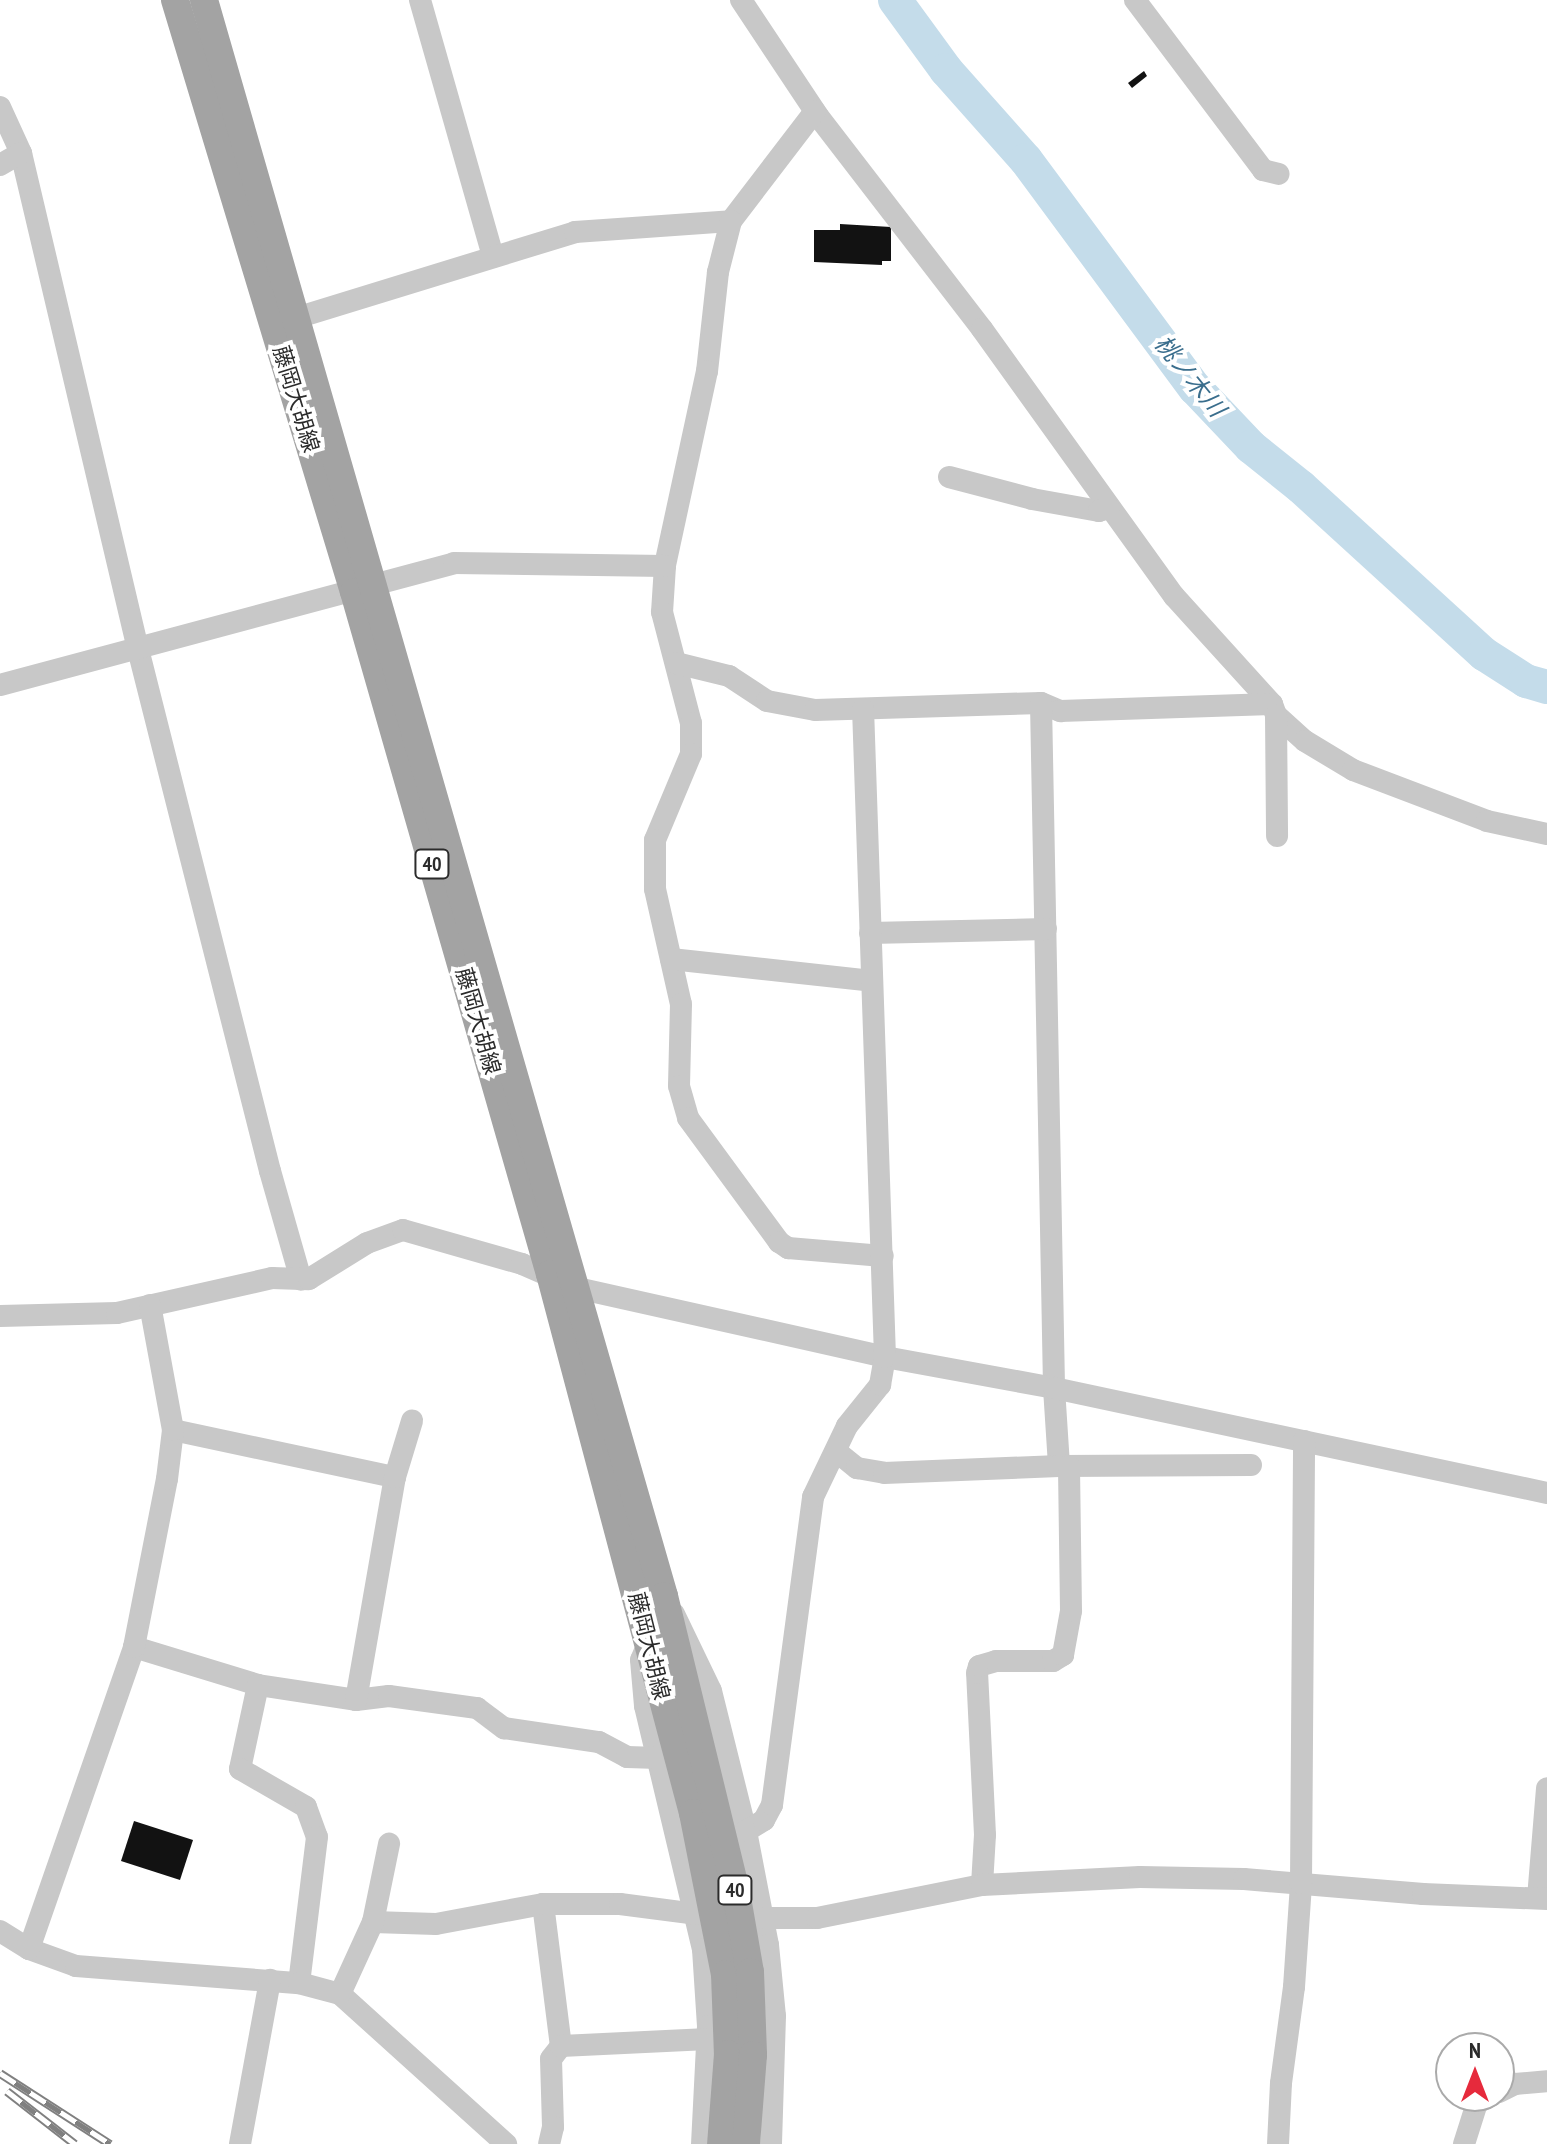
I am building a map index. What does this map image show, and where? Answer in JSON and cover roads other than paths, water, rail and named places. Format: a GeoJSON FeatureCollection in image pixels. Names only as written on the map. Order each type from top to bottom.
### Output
{"type":"FeatureCollection","features":[{"type":"Feature","properties":{"kind":"main road","name":"藤岡大胡線"},"geometry":{"type":"LineString","coordinates":[[175,0],[364,589],[577,1288],[664,1596],[736,1892],[750,1972],[730,2049]]}},
{"type":"Feature","properties":{"kind":"main road","name":"藤岡大胡線"},"geometry":{"type":"LineString","coordinates":[[204,0],[296,318],[364,589],[648,1642],[711,1894],[725,1974],[730,2049]]}},
{"type":"Feature","properties":{"kind":"main road","name":"40"},"geometry":{"type":"LineString","coordinates":[[721,2144],[730,2049]]}},
{"type":"Feature","properties":{"kind":"main road","name":"40"},"geometry":{"type":"LineString","coordinates":[[730,2049],[746,2144]]}},
{"type":"Feature","properties":{"kind":"street"},"geometry":{"type":"LineString","coordinates":[[420,0],[493,257]]}},
{"type":"Feature","properties":{"kind":"street"},"geometry":{"type":"LineString","coordinates":[[741,0],[815,111],[982,329],[1109,508],[1188,613],[1274,710],[1305,741],[1353,770],[1487,821],[1547,834]]}},
{"type":"Feature","properties":{"kind":"street"},"geometry":{"type":"LineString","coordinates":[[1135,0],[1263,170],[1279,174]]}},
{"type":"Feature","properties":{"kind":"street"},"geometry":{"type":"LineString","coordinates":[[0,107],[21,153],[138,649],[270,1171],[301,1280]]}},
{"type":"Feature","properties":{"kind":"street"},"geometry":{"type":"LineString","coordinates":[[815,111],[731,221],[718,272],[707,371],[665,566],[662,612],[691,723],[691,754],[682,783],[655,840],[655,889],[681,1004],[679,1086],[688,1118],[784,1246],[883,1256]]}},
{"type":"Feature","properties":{"kind":"street"},"geometry":{"type":"LineString","coordinates":[[0,165],[21,153]]}},
{"type":"Feature","properties":{"kind":"street"},"geometry":{"type":"LineString","coordinates":[[296,318],[575,232],[731,221]]}},
{"type":"Feature","properties":{"kind":"street"},"geometry":{"type":"LineString","coordinates":[[949,477],[1032,499],[1099,511],[1109,508]]}},
{"type":"Feature","properties":{"kind":"street"},"geometry":{"type":"LineString","coordinates":[[0,685],[454,563],[665,566]]}},
{"type":"Feature","properties":{"kind":"street"},"geometry":{"type":"LineString","coordinates":[[676,663],[729,676],[767,701],[815,710],[1041,703],[1060,711],[1274,710]]}},
{"type":"Feature","properties":{"kind":"street"},"geometry":{"type":"LineString","coordinates":[[982,1885],[985,1835],[979,1666],[996,1661],[1053,1661],[1063,1655],[1071,1611],[1064,1466],[1054,1388],[1041,703]]}},
{"type":"Feature","properties":{"kind":"street"},"geometry":{"type":"LineString","coordinates":[[746,1831],[764,1820],[772,1805],[813,1497],[847,1426],[880,1385],[885,1357],[863,709]]}},
{"type":"Feature","properties":{"kind":"street"},"geometry":{"type":"LineString","coordinates":[[1274,710],[1277,836]]}},
{"type":"Feature","properties":{"kind":"street"},"geometry":{"type":"LineString","coordinates":[[870,933],[1046,929]]}},
{"type":"Feature","properties":{"kind":"street"},"geometry":{"type":"LineString","coordinates":[[671,959],[872,981]]}},
{"type":"Feature","properties":{"kind":"street"},"geometry":{"type":"LineString","coordinates":[[0,1316],[117,1313],[272,1278],[301,1280],[318,1276],[367,1243],[403,1230],[550,1274],[577,1288],[885,1357],[1054,1388],[1547,1493]]}},
{"type":"Feature","properties":{"kind":"street"},"geometry":{"type":"LineString","coordinates":[[29,1949],[134,1647],[173,1430],[150,1305]]}},
{"type":"Feature","properties":{"kind":"street"},"geometry":{"type":"LineString","coordinates":[[356,1700],[395,1477],[412,1421]]}},
{"type":"Feature","properties":{"kind":"street"},"geometry":{"type":"LineString","coordinates":[[173,1430],[395,1477]]}},
{"type":"Feature","properties":{"kind":"street"},"geometry":{"type":"LineString","coordinates":[[1278,2144],[1301,1883],[1304,1441]]}},
{"type":"Feature","properties":{"kind":"street"},"geometry":{"type":"LineString","coordinates":[[837,1452],[870,1472],[1064,1466],[1251,1465]]}},
{"type":"Feature","properties":{"kind":"street"},"geometry":{"type":"LineString","coordinates":[[664,1596],[691,1642],[711,1691],[746,1831],[763,1918],[775,2016],[771,2144]]}},
{"type":"Feature","properties":{"kind":"street"},"geometry":{"type":"LineString","coordinates":[[648,1642],[641,1660],[641,1683],[703,1949],[730,2049],[702,2144]]}},
{"type":"Feature","properties":{"kind":"street"},"geometry":{"type":"LineString","coordinates":[[134,1647],[258,1685],[356,1700],[389,1696],[477,1708],[504,1728],[599,1742],[627,1757],[656,1753]]}},
{"type":"Feature","properties":{"kind":"street"},"geometry":{"type":"LineString","coordinates":[[258,1685],[240,1769],[306,1807],[317,1837],[299,1983]]}},
{"type":"Feature","properties":{"kind":"street"},"geometry":{"type":"LineString","coordinates":[[763,1918],[827,1917],[982,1885],[1140,1877],[1301,1883],[1423,1894],[1542,1898],[1547,1788]]}},
{"type":"Feature","properties":{"kind":"street"},"geometry":{"type":"LineString","coordinates":[[340,1994],[373,1922],[389,1844]]}},
{"type":"Feature","properties":{"kind":"street"},"geometry":{"type":"LineString","coordinates":[[373,1922],[436,1924],[543,1904],[620,1904],[697,1914]]}},
{"type":"Feature","properties":{"kind":"street"},"geometry":{"type":"LineString","coordinates":[[543,1904],[561,2046],[551,2059],[553,2127],[549,2144]]}},
{"type":"Feature","properties":{"kind":"street"},"geometry":{"type":"LineString","coordinates":[[0,1931],[29,1949],[76,1966],[299,1983],[340,1994],[506,2144]]}},
{"type":"Feature","properties":{"kind":"street"},"geometry":{"type":"LineString","coordinates":[[240,2144],[270,1980]]}},
{"type":"Feature","properties":{"kind":"street"},"geometry":{"type":"LineString","coordinates":[[561,2046],[730,2049]]}},
{"type":"Feature","properties":{"kind":"street"},"geometry":{"type":"LineString","coordinates":[[1515,2084],[1547,2081]]}},
{"type":"Feature","properties":{"kind":"street"},"geometry":{"type":"LineString","coordinates":[[1464,2144],[1474,2112]]}},
{"type":"Feature","properties":{"kind":"waterway","name":"桃ノ木川"},"geometry":{"type":"LineString","coordinates":[[895,0],[946,70],[1026,160],[1195,388],[1251,447],[1301,487],[1484,654],[1526,681],[1547,687]]}},
{"type":"Feature","properties":{"kind":"railway"},"geometry":{"type":"LineString","coordinates":[[0,2073],[110,2144]]}},
{"type":"Feature","properties":{"kind":"railway"},"geometry":{"type":"LineString","coordinates":[[7,2091],[75,2144]]}}]}
